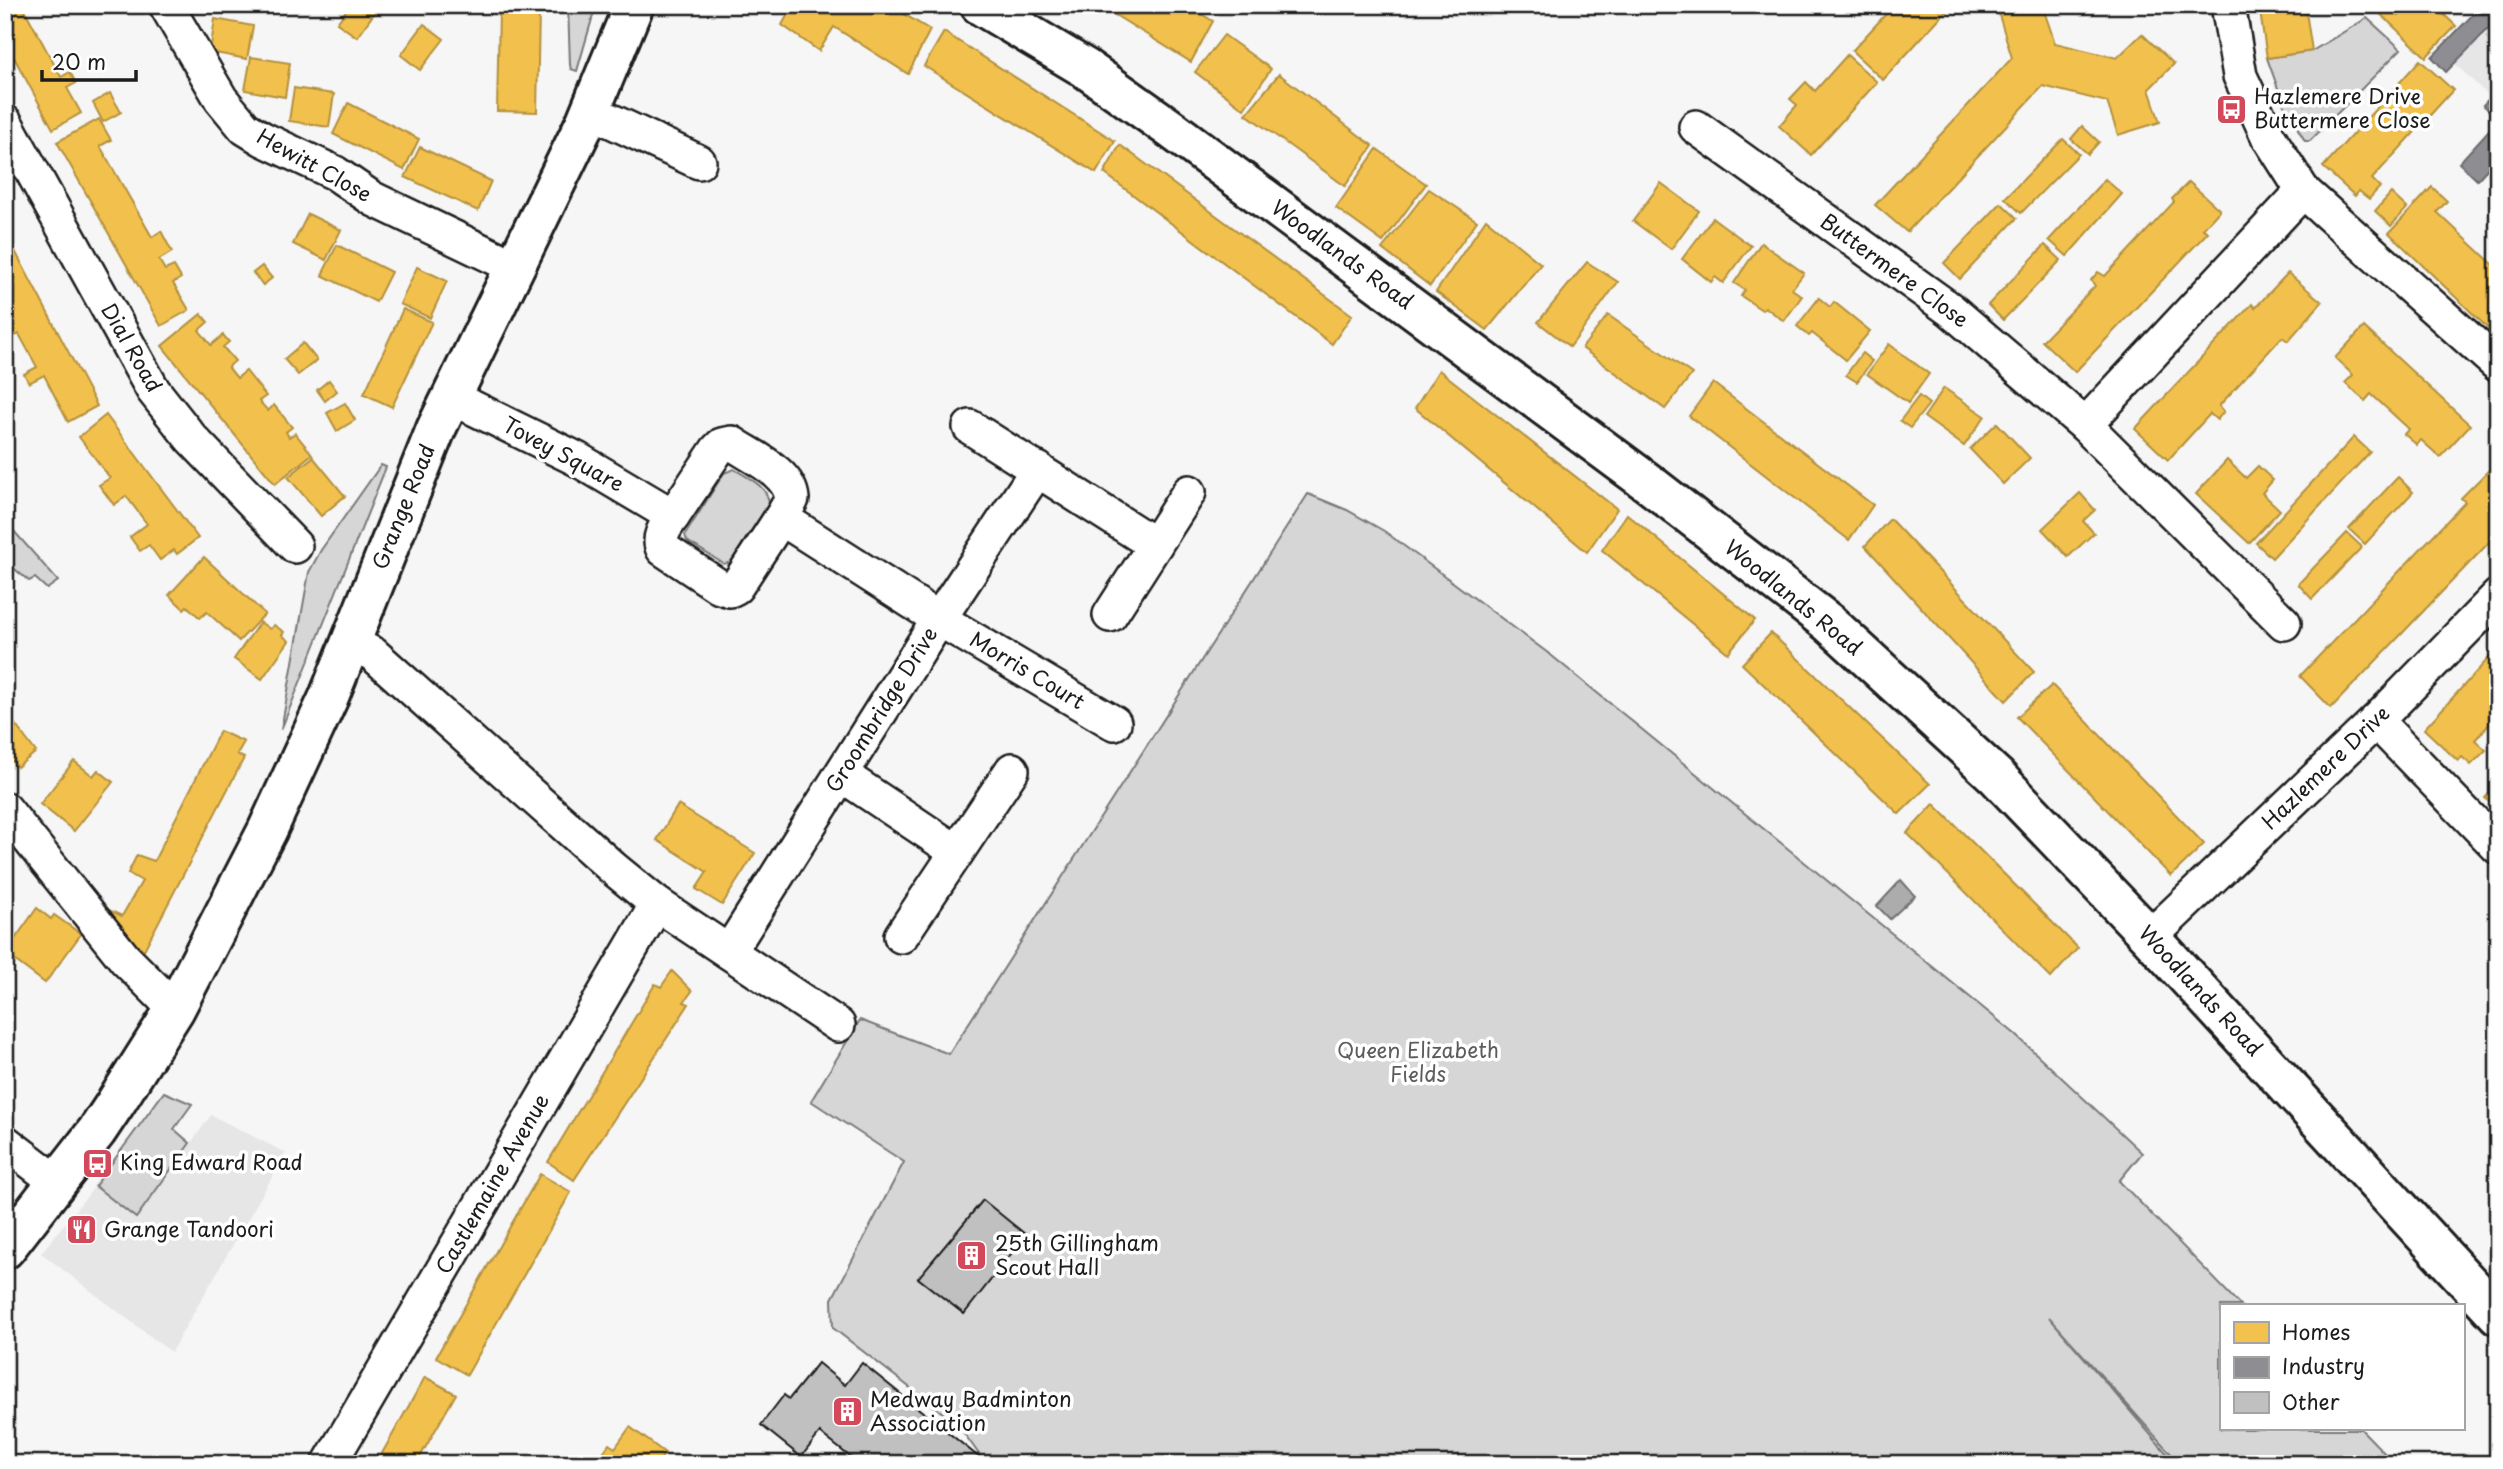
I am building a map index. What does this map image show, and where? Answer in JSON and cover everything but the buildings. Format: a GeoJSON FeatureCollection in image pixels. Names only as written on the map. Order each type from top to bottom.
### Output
{"type":"FeatureCollection","features":[{"type":"Feature","properties":{"kind":"street","name":"Hewitt Close"},"geometry":{"type":"LineString","coordinates":[[166,5],[221,99],[245,128],[268,142],[335,173],[373,199],[515,267]]}},
{"type":"Feature","properties":{"kind":"street","name":"Grange Road"},"geometry":{"type":"LineString","coordinates":[[5,1249],[103,1122],[174,1009],[288,788],[351,643],[421,462],[590,111],[634,5]]}},
{"type":"Feature","properties":{"kind":"street","name":"Woodlands Road"},"geometry":{"type":"LineString","coordinates":[[980,5],[1093,73],[1160,120],[1647,482],[1807,605],[1997,777],[2150,937],[2498,1315]]}},
{"type":"Feature","properties":{"kind":"street"},"geometry":{"type":"LineString","coordinates":[[2228,5],[2240,76],[2268,136],[2303,191],[2498,365]]}},
{"type":"Feature","properties":{"kind":"street"},"geometry":{"type":"LineString","coordinates":[[590,111],[699,162]]}},
{"type":"Feature","properties":{"kind":"street","name":"Dial Road"},"geometry":{"type":"LineString","coordinates":[[5,122],[153,390],[191,438],[295,546]]}},
{"type":"Feature","properties":{"kind":"street","name":"Buttermere Close"},"geometry":{"type":"LineString","coordinates":[[1696,127],[1951,310],[2085,425],[2284,623]]}},
{"type":"Feature","properties":{"kind":"street"},"geometry":{"type":"LineString","coordinates":[[2085,425],[2303,191]]}},
{"type":"Feature","properties":{"kind":"street","name":"Tovey Square"},"geometry":{"type":"LineString","coordinates":[[451,397],[577,459],[673,516]]}},
{"type":"Feature","properties":{"kind":"street"},"geometry":{"type":"LineString","coordinates":[[970,427],[1155,545]]}},
{"type":"Feature","properties":{"kind":"street"},"geometry":{"type":"LineString","coordinates":[[730,443],[789,484],[792,499],[736,587],[730,590],[720,587],[663,549],[661,537],[673,516],[722,445],[730,443]]}},
{"type":"Feature","properties":{"kind":"street","name":"Groombridge Drive"},"geometry":{"type":"LineString","coordinates":[[729,952],[939,619],[1038,469]]}},
{"type":"Feature","properties":{"kind":"street"},"geometry":{"type":"LineString","coordinates":[[1111,615],[1189,492]]}},
{"type":"Feature","properties":{"kind":"street"},"geometry":{"type":"LineString","coordinates":[[781,518],[939,619]]}},
{"type":"Feature","properties":{"kind":"street","name":"Hazlemere Drive"},"geometry":{"type":"LineString","coordinates":[[2150,937],[2376,721],[2498,596]]}},
{"type":"Feature","properties":{"kind":"street","name":"Morris Court"},"geometry":{"type":"LineString","coordinates":[[939,619],[1114,723]]}},
{"type":"Feature","properties":{"kind":"street"},"geometry":{"type":"LineString","coordinates":[[351,643],[373,654],[614,869],[657,904],[838,1025]]}},
{"type":"Feature","properties":{"kind":"street"},"geometry":{"type":"LineString","coordinates":[[2376,721],[2498,847]]}},
{"type":"Feature","properties":{"kind":"street"},"geometry":{"type":"LineString","coordinates":[[901,936],[1012,770]]}},
{"type":"Feature","properties":{"kind":"street"},"geometry":{"type":"LineString","coordinates":[[842,775],[957,852]]}},
{"type":"Feature","properties":{"kind":"street"},"geometry":{"type":"LineString","coordinates":[[5,809],[125,959],[174,1009]]}},
{"type":"Feature","properties":{"kind":"street","name":"Castlemaine Avenue"},"geometry":{"type":"LineString","coordinates":[[329,1464],[657,904]]}},
{"type":"Feature","properties":{"kind":"street"},"geometry":{"type":"LineString","coordinates":[[5,1142],[57,1182]]}},
{"type":"Feature","properties":{"kind":"shaded area"},"geometry":{"type":"Polygon","coordinates":[[[2481,5],[2498,5],[2498,92],[2490,97],[2439,49],[2481,5]]]}},
{"type":"Feature","properties":{"kind":"shaded area"},"geometry":{"type":"Polygon","coordinates":[[[1901,880],[1915,896],[1890,919],[1877,906],[1901,880]]]}},
{"type":"Feature","properties":{"kind":"shaded area"},"geometry":{"type":"Polygon","coordinates":[[[211,1115],[286,1153],[171,1352],[41,1253],[95,1186],[137,1218],[211,1115]]]}},
{"type":"Feature","properties":{"kind":"green space"},"geometry":{"type":"Polygon","coordinates":[[[568,5],[596,5],[577,71],[571,69],[570,65],[568,5]]]}},
{"type":"Feature","properties":{"kind":"green space"},"geometry":{"type":"Polygon","coordinates":[[[2367,18],[2401,49],[2310,141],[2305,141],[2284,105],[2267,58],[2312,51],[2367,18]]]}},
{"type":"Feature","properties":{"kind":"green space"},"geometry":{"type":"Polygon","coordinates":[[[381,465],[386,467],[281,730],[309,572],[321,550],[381,465]]]}},
{"type":"Feature","properties":{"kind":"green space"},"geometry":{"type":"Polygon","coordinates":[[[734,469],[761,487],[769,504],[731,562],[724,564],[687,541],[685,535],[724,473],[734,469]]]}},
{"type":"Feature","properties":{"kind":"green space","name":"Queen Elizabeth Fields"},"geometry":{"type":"Polygon","coordinates":[[[1308,494],[1347,510],[1384,531],[1552,656],[2015,1034],[2142,1153],[2119,1181],[2239,1304],[2220,1304],[2220,1430],[2362,1430],[2395,1464],[2180,1464],[2049,1317],[2176,1464],[986,1464],[958,1425],[833,1328],[832,1299],[904,1162],[811,1101],[860,1020],[949,1054],[1308,494]]]}},
{"type":"Feature","properties":{"kind":"green space"},"geometry":{"type":"Polygon","coordinates":[[[5,521],[58,581],[47,589],[35,578],[29,581],[5,561],[5,521]]]}},
{"type":"Feature","properties":{"kind":"green space"},"geometry":{"type":"Polygon","coordinates":[[[164,1092],[192,1104],[174,1129],[190,1143],[136,1218],[95,1186],[164,1092]]]}},
{"type":"Feature","properties":{"kind":"place","name":"Hazlemere Drive Buttermere Close"},"geometry":{"type":"Point","coordinates":[2231,109]}},
{"type":"Feature","properties":{"kind":"place","name":"King Edward Road"},"geometry":{"type":"Point","coordinates":[97,1163]}},
{"type":"Feature","properties":{"kind":"place","name":"Grange Tandoori"},"geometry":{"type":"Point","coordinates":[81,1230]}},
{"type":"Feature","properties":{"kind":"place","name":"25th Gillingham Scout Hall"},"geometry":{"type":"Point","coordinates":[972,1256]}},
{"type":"Feature","properties":{"kind":"place","name":"Medway Badminton Association"},"geometry":{"type":"Point","coordinates":[847,1412]}}]}
